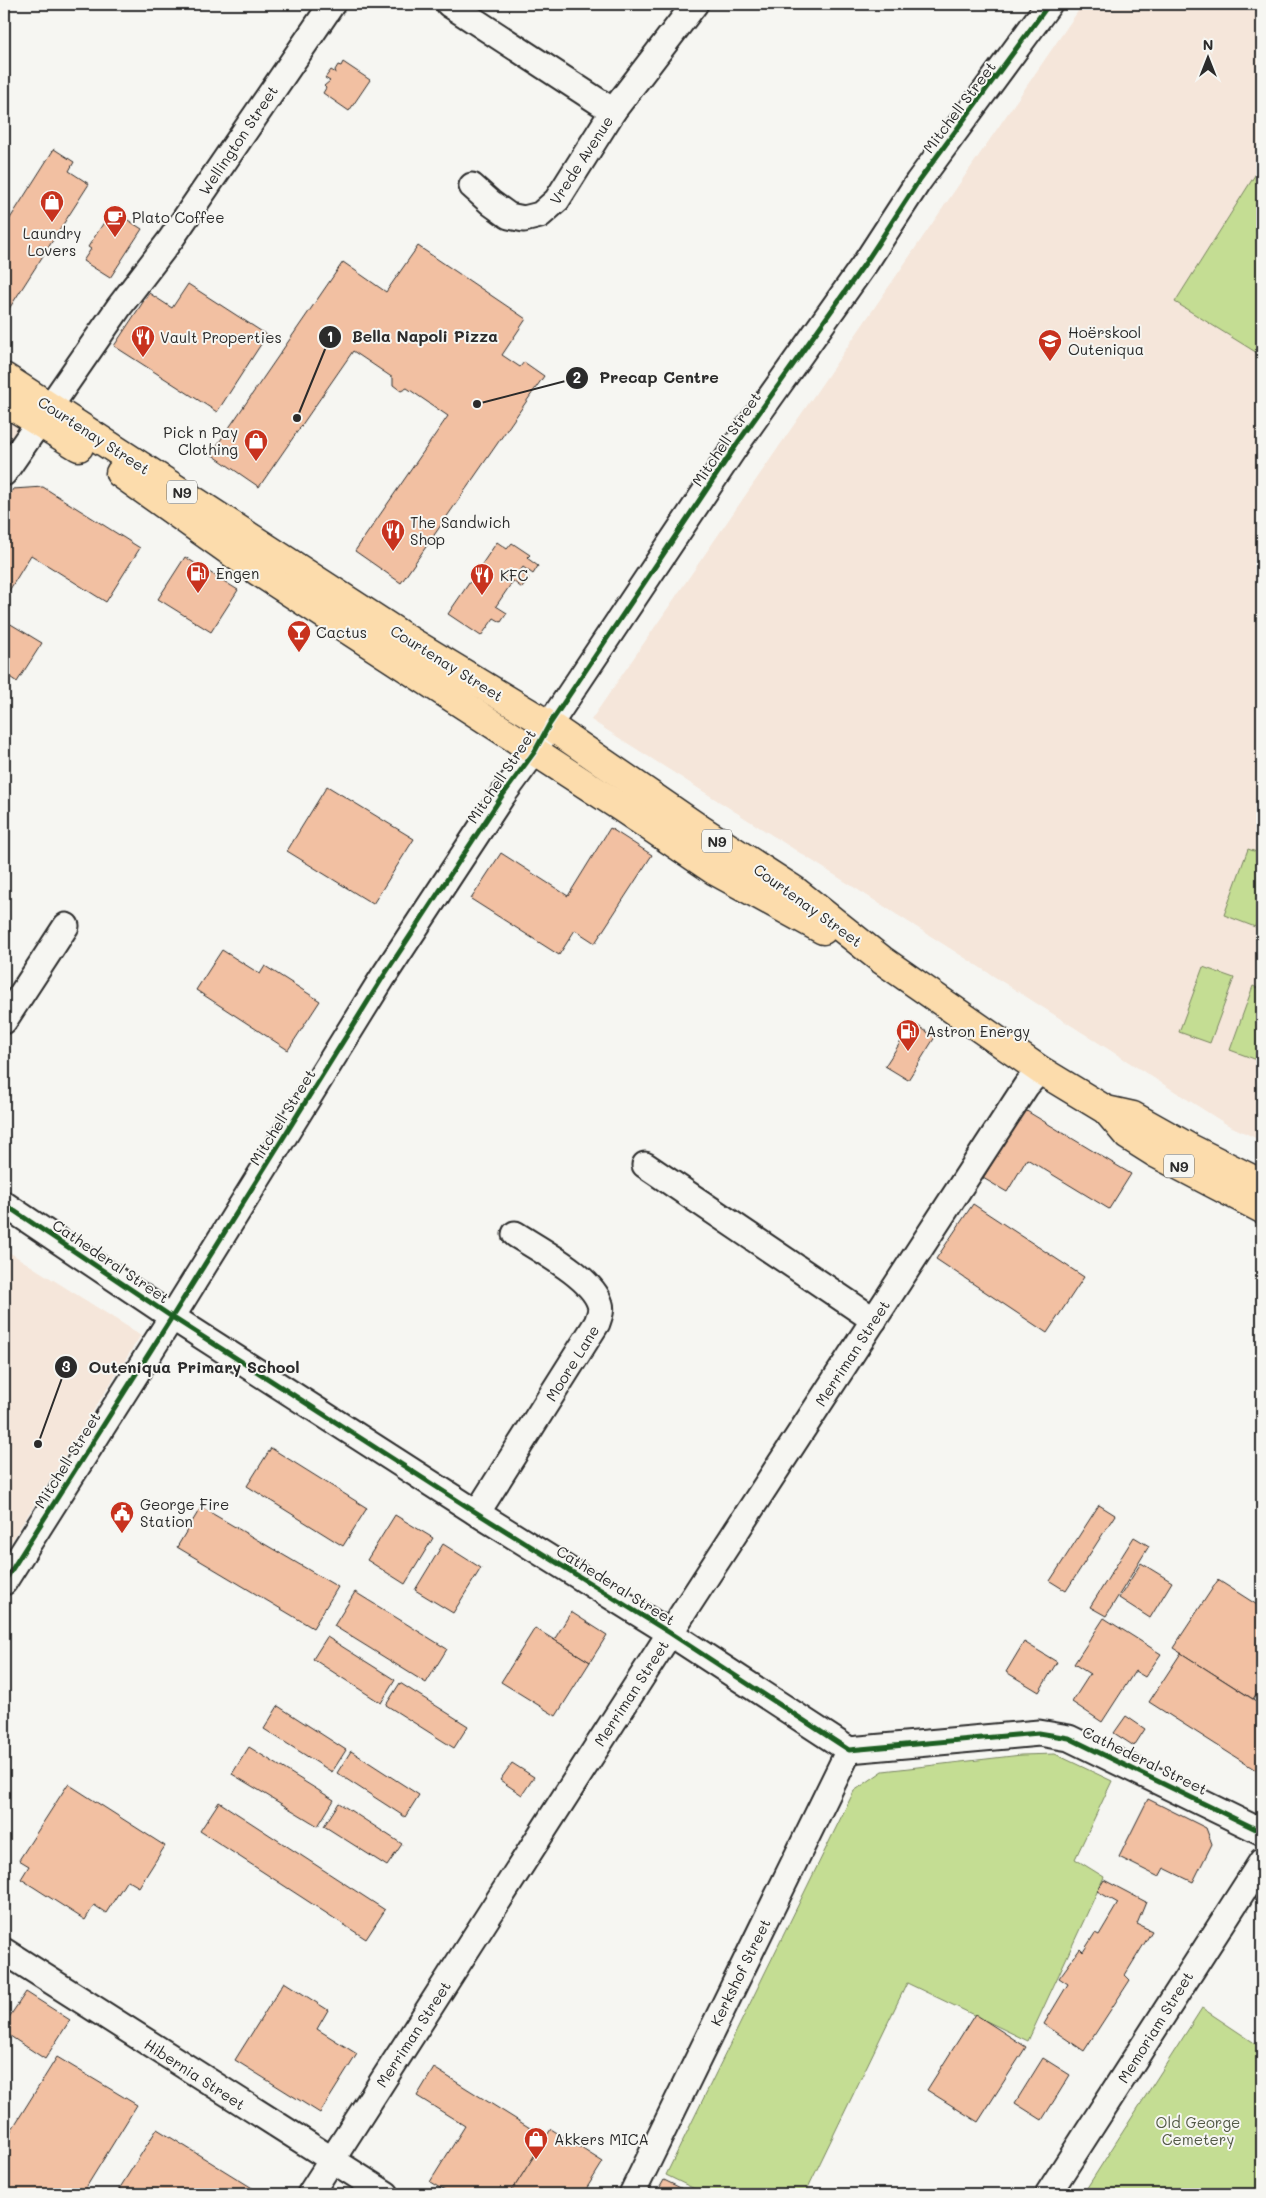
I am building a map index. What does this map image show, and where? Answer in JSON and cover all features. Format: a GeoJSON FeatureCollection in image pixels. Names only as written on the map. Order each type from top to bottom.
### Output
{"type":"FeatureCollection","features":[{"type":"Feature","properties":{"kind":"highway","name":"Courtenay Street"},"geometry":{"type":"LineString","coordinates":[[4,377],[44,414],[111,466],[259,572],[535,750],[715,872],[882,960]]}},
{"type":"Feature","properties":{"kind":"highway","name":"Courtenay Street"},"geometry":{"type":"LineString","coordinates":[[4,401],[44,414],[549,726],[692,824],[794,890],[882,960],[1040,1070],[1106,1110],[1128,1136],[1155,1153],[1262,1208]]}},
{"type":"Feature","properties":{"kind":"highway","name":"Courtenay Street"},"geometry":{"type":"LineString","coordinates":[[1106,1110],[1133,1116],[1190,1148],[1262,1184]]}},
{"type":"Feature","properties":{"kind":"street","name":"Wellington Street"},"geometry":{"type":"LineString","coordinates":[[4,472],[119,307],[170,239],[332,4]]}},
{"type":"Feature","properties":{"kind":"street","name":"Vrede Avenue"},"geometry":{"type":"LineString","coordinates":[[449,4],[613,110]]}},
{"type":"Feature","properties":{"kind":"street","name":"Vrede Avenue"},"geometry":{"type":"LineString","coordinates":[[472,186],[509,216],[524,219],[540,216],[557,200],[613,110],[695,4]]}},
{"type":"Feature","properties":{"kind":"street","name":"Mitchell Street"},"geometry":{"type":"LineString","coordinates":[[952,139],[1030,4]]}},
{"type":"Feature","properties":{"kind":"street","name":"Mitchell Street"},"geometry":{"type":"LineString","coordinates":[[4,1582],[172,1317],[383,977],[502,796],[535,750],[549,726],[739,441],[866,262],[918,182],[952,139],[1049,4]]}},
{"type":"Feature","properties":{"kind":"street"},"geometry":{"type":"LineString","coordinates":[[4,1021],[66,926]]}},
{"type":"Feature","properties":{"kind":"street","name":"Merriman Street"},"geometry":{"type":"LineString","coordinates":[[310,2194],[670,1633],[1026,1086],[1040,1070]]}},
{"type":"Feature","properties":{"kind":"street"},"geometry":{"type":"LineString","coordinates":[[645,1165],[874,1320]]}},
{"type":"Feature","properties":{"kind":"street","name":"Cathederal Street"},"geometry":{"type":"LineString","coordinates":[[4,1204],[172,1317],[476,1513],[670,1633],[849,1750],[1039,1733],[1069,1738],[1262,1832]]}},
{"type":"Feature","properties":{"kind":"street","name":"Moore Lane"},"geometry":{"type":"LineString","coordinates":[[476,1513],[597,1323],[600,1314],[600,1304],[585,1282],[515,1234]]}},
{"type":"Feature","properties":{"kind":"street","name":"Kerkshof Street"},"geometry":{"type":"LineString","coordinates":[[632,2194],[849,1750]]}},
{"type":"Feature","properties":{"kind":"street","name":"Memoriam Street"},"geometry":{"type":"LineString","coordinates":[[1048,2194],[1262,1861]]}},
{"type":"Feature","properties":{"kind":"street","name":"Hibernia Street"},"geometry":{"type":"LineString","coordinates":[[4,1952],[386,2194]]}},
{"type":"Feature","properties":{"kind":"shaded area","name":"Hoërskool Outeniqua"},"geometry":{"type":"Polygon","coordinates":[[[1083,4],[1262,4],[1262,1141],[1226,1124],[591,720],[1083,4]]]}},
{"type":"Feature","properties":{"kind":"shaded area"},"geometry":{"type":"Polygon","coordinates":[[[4,418],[24,432],[4,462],[4,418]]]}},
{"type":"Feature","properties":{"kind":"shaded area"},"geometry":{"type":"Polygon","coordinates":[[[4,1249],[141,1335],[4,1553],[4,1249]]]}},
{"type":"Feature","properties":{"kind":"green space"},"geometry":{"type":"Polygon","coordinates":[[[1262,164],[1262,356],[1175,302],[1262,164]]]}},
{"type":"Feature","properties":{"kind":"green space"},"geometry":{"type":"Polygon","coordinates":[[[1248,849],[1262,854],[1262,906],[1255,927],[1224,915],[1248,849]]]}},
{"type":"Feature","properties":{"kind":"green space"},"geometry":{"type":"Polygon","coordinates":[[[1203,967],[1234,978],[1210,1043],[1179,1032],[1203,967]]]}},
{"type":"Feature","properties":{"kind":"green space"},"geometry":{"type":"Polygon","coordinates":[[[1253,986],[1262,990],[1262,1055],[1260,1061],[1230,1050],[1253,986]]]}},
{"type":"Feature","properties":{"kind":"green space"},"geometry":{"type":"Polygon","coordinates":[[[1055,1754],[1112,1781],[1075,1859],[1104,1877],[1028,2041],[907,1983],[805,2194],[705,2194],[666,2175],[854,1791],[883,1771],[1021,1755],[1055,1754]]]}},
{"type":"Feature","properties":{"kind":"green space","name":"Old George Cemetery"},"geometry":{"type":"Polygon","coordinates":[[[1202,2008],[1262,2048],[1262,2194],[1083,2194],[1202,2008]]]}},
{"type":"Feature","properties":{"kind":"building"},"geometry":{"type":"Polygon","coordinates":[[[343,62],[370,80],[349,111],[323,93],[326,88],[324,86],[330,81],[325,78],[331,70],[336,73],[335,70],[338,65],[341,66],[343,62]]]}},
{"type":"Feature","properties":{"kind":"building"},"geometry":{"type":"Polygon","coordinates":[[[54,149],[74,162],[69,171],[89,184],[5,315],[4,228],[54,149]]]}},
{"type":"Feature","properties":{"kind":"building","name":"Plato Coffee"},"geometry":{"type":"Polygon","coordinates":[[[112,210],[142,229],[110,278],[83,261],[91,249],[88,247],[112,210]]]}},
{"type":"Feature","properties":{"kind":"building"},"geometry":{"type":"Polygon","coordinates":[[[418,246],[526,319],[502,355],[520,367],[524,362],[544,376],[401,583],[355,551],[448,416],[407,388],[401,391],[393,385],[393,378],[353,351],[259,487],[211,454],[343,262],[386,292],[418,246]]]}},
{"type":"Feature","properties":{"kind":"building"},"geometry":{"type":"Polygon","coordinates":[[[188,284],[267,335],[217,412],[114,346],[149,293],[172,308],[188,284]]]}},
{"type":"Feature","properties":{"kind":"building"},"geometry":{"type":"Polygon","coordinates":[[[43,487],[140,548],[106,602],[31,555],[4,599],[4,504],[13,489],[43,487]]]}},
{"type":"Feature","properties":{"kind":"building","name":"KFC"},"geometry":{"type":"Polygon","coordinates":[[[497,542],[507,549],[512,543],[530,555],[527,558],[538,566],[533,574],[523,567],[519,572],[529,578],[522,588],[513,581],[496,606],[507,613],[501,622],[494,618],[481,636],[448,614],[497,542]]]}},
{"type":"Feature","properties":{"kind":"building","name":"Engen"},"geometry":{"type":"Polygon","coordinates":[[[185,557],[238,590],[211,632],[158,599],[185,557]]]}},
{"type":"Feature","properties":{"kind":"building"},"geometry":{"type":"Polygon","coordinates":[[[4,620],[42,643],[17,682],[4,673],[4,620]]]}},
{"type":"Feature","properties":{"kind":"building"},"geometry":{"type":"Polygon","coordinates":[[[327,786],[414,839],[373,904],[287,851],[327,786]]]}},
{"type":"Feature","properties":{"kind":"building"},"geometry":{"type":"Polygon","coordinates":[[[610,828],[652,855],[595,943],[575,930],[559,955],[471,899],[501,853],[568,896],[610,828]]]}},
{"type":"Feature","properties":{"kind":"building"},"geometry":{"type":"Polygon","coordinates":[[[222,950],[260,974],[265,966],[320,1001],[288,1050],[196,990],[222,950]]]}},
{"type":"Feature","properties":{"kind":"building"},"geometry":{"type":"Polygon","coordinates":[[[913,1023],[935,1037],[908,1080],[885,1066],[913,1023]]]}},
{"type":"Feature","properties":{"kind":"building"},"geometry":{"type":"Polygon","coordinates":[[[1025,1110],[1131,1174],[1109,1209],[1027,1159],[1007,1192],[983,1178],[1025,1110]]]}},
{"type":"Feature","properties":{"kind":"building"},"geometry":{"type":"Polygon","coordinates":[[[973,1204],[1084,1277],[1047,1333],[936,1259],[973,1204]]]}},
{"type":"Feature","properties":{"kind":"building"},"geometry":{"type":"Polygon","coordinates":[[[271,1448],[367,1508],[343,1546],[247,1486],[271,1448]]]}},
{"type":"Feature","properties":{"kind":"building"},"geometry":{"type":"Polygon","coordinates":[[[1099,1505],[1115,1515],[1066,1591],[1050,1581],[1099,1505]]]}},
{"type":"Feature","properties":{"kind":"building"},"geometry":{"type":"Polygon","coordinates":[[[201,1507],[338,1587],[313,1628],[177,1547],[201,1507]]]}},
{"type":"Feature","properties":{"kind":"building"},"geometry":{"type":"Polygon","coordinates":[[[395,1515],[433,1538],[405,1584],[367,1560],[395,1515]]]}},
{"type":"Feature","properties":{"kind":"building"},"geometry":{"type":"Polygon","coordinates":[[[1134,1537],[1149,1546],[1106,1616],[1090,1607],[1134,1537]]]}},
{"type":"Feature","properties":{"kind":"building"},"geometry":{"type":"Polygon","coordinates":[[[443,1544],[481,1568],[453,1613],[415,1590],[443,1544]]]}},
{"type":"Feature","properties":{"kind":"building"},"geometry":{"type":"Polygon","coordinates":[[[1141,1563],[1172,1582],[1150,1618],[1119,1598],[1141,1563]]]}},
{"type":"Feature","properties":{"kind":"building"},"geometry":{"type":"Polygon","coordinates":[[[1218,1580],[1262,1608],[1262,1685],[1253,1699],[1173,1648],[1218,1580]]]}},
{"type":"Feature","properties":{"kind":"building"},"geometry":{"type":"Polygon","coordinates":[[[355,1592],[447,1649],[426,1683],[334,1626],[355,1592]]]}},
{"type":"Feature","properties":{"kind":"building"},"geometry":{"type":"Polygon","coordinates":[[[571,1612],[607,1635],[590,1662],[554,1640],[571,1612]]]}},
{"type":"Feature","properties":{"kind":"building"},"geometry":{"type":"Polygon","coordinates":[[[1104,1618],[1161,1654],[1145,1677],[1135,1671],[1102,1722],[1072,1702],[1090,1674],[1074,1664],[1104,1618]]]}},
{"type":"Feature","properties":{"kind":"building"},"geometry":{"type":"Polygon","coordinates":[[[535,1628],[590,1662],[556,1716],[501,1682],[535,1628]]]}},
{"type":"Feature","properties":{"kind":"building"},"geometry":{"type":"Polygon","coordinates":[[[327,1637],[395,1680],[381,1703],[313,1659],[327,1637]]]}},
{"type":"Feature","properties":{"kind":"building"},"geometry":{"type":"Polygon","coordinates":[[[1024,1642],[1057,1662],[1039,1692],[1006,1672],[1024,1642]]]}},
{"type":"Feature","properties":{"kind":"building"},"geometry":{"type":"Polygon","coordinates":[[[1181,1653],[1262,1705],[1262,1774],[1149,1702],[1181,1653]]]}},
{"type":"Feature","properties":{"kind":"building"},"geometry":{"type":"Polygon","coordinates":[[[400,1683],[468,1726],[454,1748],[386,1705],[400,1683]]]}},
{"type":"Feature","properties":{"kind":"building"},"geometry":{"type":"Polygon","coordinates":[[[278,1706],[346,1750],[332,1772],[264,1729],[278,1706]]]}},
{"type":"Feature","properties":{"kind":"building"},"geometry":{"type":"Polygon","coordinates":[[[1126,1716],[1145,1729],[1134,1746],[1114,1733],[1126,1716]]]}},
{"type":"Feature","properties":{"kind":"building"},"geometry":{"type":"Polygon","coordinates":[[[249,1747],[334,1800],[318,1826],[232,1774],[249,1747]]]}},
{"type":"Feature","properties":{"kind":"building"},"geometry":{"type":"Polygon","coordinates":[[[351,1751],[419,1795],[405,1817],[337,1773],[351,1751]]]}},
{"type":"Feature","properties":{"kind":"building"},"geometry":{"type":"Polygon","coordinates":[[[512,1763],[534,1777],[522,1795],[500,1780],[512,1763]]]}},
{"type":"Feature","properties":{"kind":"building"},"geometry":{"type":"Polygon","coordinates":[[[68,1784],[165,1846],[139,1887],[127,1880],[106,1913],[94,1905],[85,1920],[21,1879],[29,1866],[19,1860],[68,1784]]]}},
{"type":"Feature","properties":{"kind":"building"},"geometry":{"type":"Polygon","coordinates":[[[1148,1799],[1206,1828],[1212,1844],[1193,1882],[1164,1868],[1159,1877],[1119,1857],[1148,1799]]]}},
{"type":"Feature","properties":{"kind":"building"},"geometry":{"type":"Polygon","coordinates":[[[219,1802],[385,1910],[366,1939],[200,1831],[219,1802]]]}},
{"type":"Feature","properties":{"kind":"building"},"geometry":{"type":"Polygon","coordinates":[[[339,1803],[402,1844],[387,1866],[324,1826],[339,1803]]]}},
{"type":"Feature","properties":{"kind":"building"},"geometry":{"type":"Polygon","coordinates":[[[1104,1880],[1146,1902],[1137,1924],[1152,1931],[1125,1975],[1130,1980],[1084,2051],[1044,2024],[1068,1984],[1059,1978],[1080,1949],[1083,1952],[1095,1933],[1099,1935],[1118,1903],[1097,1891],[1104,1880]]]}},
{"type":"Feature","properties":{"kind":"building"},"geometry":{"type":"Polygon","coordinates":[[[4,1979],[10,1983],[4,1993],[4,1979]]]}},
{"type":"Feature","properties":{"kind":"building"},"geometry":{"type":"Polygon","coordinates":[[[284,1982],[328,2010],[317,2029],[357,2054],[320,2113],[235,2060],[284,1982]]]}},
{"type":"Feature","properties":{"kind":"building"},"geometry":{"type":"Polygon","coordinates":[[[26,1992],[70,2020],[45,2059],[4,2032],[4,2025],[26,1992]]]}},
{"type":"Feature","properties":{"kind":"building"},"geometry":{"type":"Polygon","coordinates":[[[975,2014],[1026,2047],[978,2122],[927,2090],[975,2014]]]}},
{"type":"Feature","properties":{"kind":"building"},"geometry":{"type":"Polygon","coordinates":[[[57,2057],[137,2105],[82,2194],[4,2194],[4,2142],[57,2057]]]}},
{"type":"Feature","properties":{"kind":"building"},"geometry":{"type":"Polygon","coordinates":[[[1043,2058],[1070,2075],[1042,2120],[1015,2103],[1043,2058]]]}},
{"type":"Feature","properties":{"kind":"building"},"geometry":{"type":"Polygon","coordinates":[[[434,2068],[546,2138],[510,2194],[450,2194],[430,2182],[465,2126],[417,2096],[434,2068]]]}},
{"type":"Feature","properties":{"kind":"building"},"geometry":{"type":"Polygon","coordinates":[[[157,2129],[262,2194],[116,2194],[157,2129]]]}},
{"type":"Feature","properties":{"kind":"building"},"geometry":{"type":"Polygon","coordinates":[[[551,2129],[603,2162],[583,2194],[510,2194],[551,2129]]]}},
{"type":"Feature","properties":{"kind":"building"},"geometry":{"type":"Polygon","coordinates":[[[664,2180],[693,2194],[656,2194],[664,2180]]]}},
{"type":"Feature","properties":{"kind":"cycle path"},"geometry":{"type":"LineString","coordinates":[[4,1582],[172,1317],[383,977],[502,796],[535,751],[549,725],[739,441],[866,262],[918,182],[1049,4]]}},
{"type":"Feature","properties":{"kind":"cycle path"},"geometry":{"type":"LineString","coordinates":[[4,1204],[172,1317],[477,1513],[670,1633],[849,1750],[1039,1733],[1069,1738],[1262,1832]]}},
{"type":"Feature","properties":{"kind":"place","name":"Laundry Lovers"},"geometry":{"type":"Point","coordinates":[52,223]}},
{"type":"Feature","properties":{"kind":"place","name":"Plato Coffee"},"geometry":{"type":"Point","coordinates":[115,238]}},
{"type":"Feature","properties":{"kind":"place","name":"Vault Properties"},"geometry":{"type":"Point","coordinates":[143,358]}},
{"type":"Feature","properties":{"kind":"place","name":"Hoërskool Outeniqua"},"geometry":{"type":"Point","coordinates":[1050,362]}},
{"type":"Feature","properties":{"kind":"place","name":"Precap Centre"},"geometry":{"type":"Point","coordinates":[477,404]}},
{"type":"Feature","properties":{"kind":"place","name":"Bella Napoli Pizza"},"geometry":{"type":"Point","coordinates":[297,418]}},
{"type":"Feature","properties":{"kind":"place","name":"Pick n Pay Clothing"},"geometry":{"type":"Point","coordinates":[256,462]}},
{"type":"Feature","properties":{"kind":"place","name":"The Sandwich Shop"},"geometry":{"type":"Point","coordinates":[393,552]}},
{"type":"Feature","properties":{"kind":"place","name":"Engen"},"geometry":{"type":"Point","coordinates":[198,594]}},
{"type":"Feature","properties":{"kind":"place","name":"KFC"},"geometry":{"type":"Point","coordinates":[482,596]}},
{"type":"Feature","properties":{"kind":"place","name":"Cactus"},"geometry":{"type":"Point","coordinates":[299,653]}},
{"type":"Feature","properties":{"kind":"place","name":"Astron Energy"},"geometry":{"type":"Point","coordinates":[908,1052]}},
{"type":"Feature","properties":{"kind":"place","name":"Outeniqua Primary School"},"geometry":{"type":"Point","coordinates":[38,1444]}},
{"type":"Feature","properties":{"kind":"place","name":"George Fire Station"},"geometry":{"type":"Point","coordinates":[122,1534]}},
{"type":"Feature","properties":{"kind":"place","name":"Akkers MICA"},"geometry":{"type":"Point","coordinates":[536,2160]}}]}
